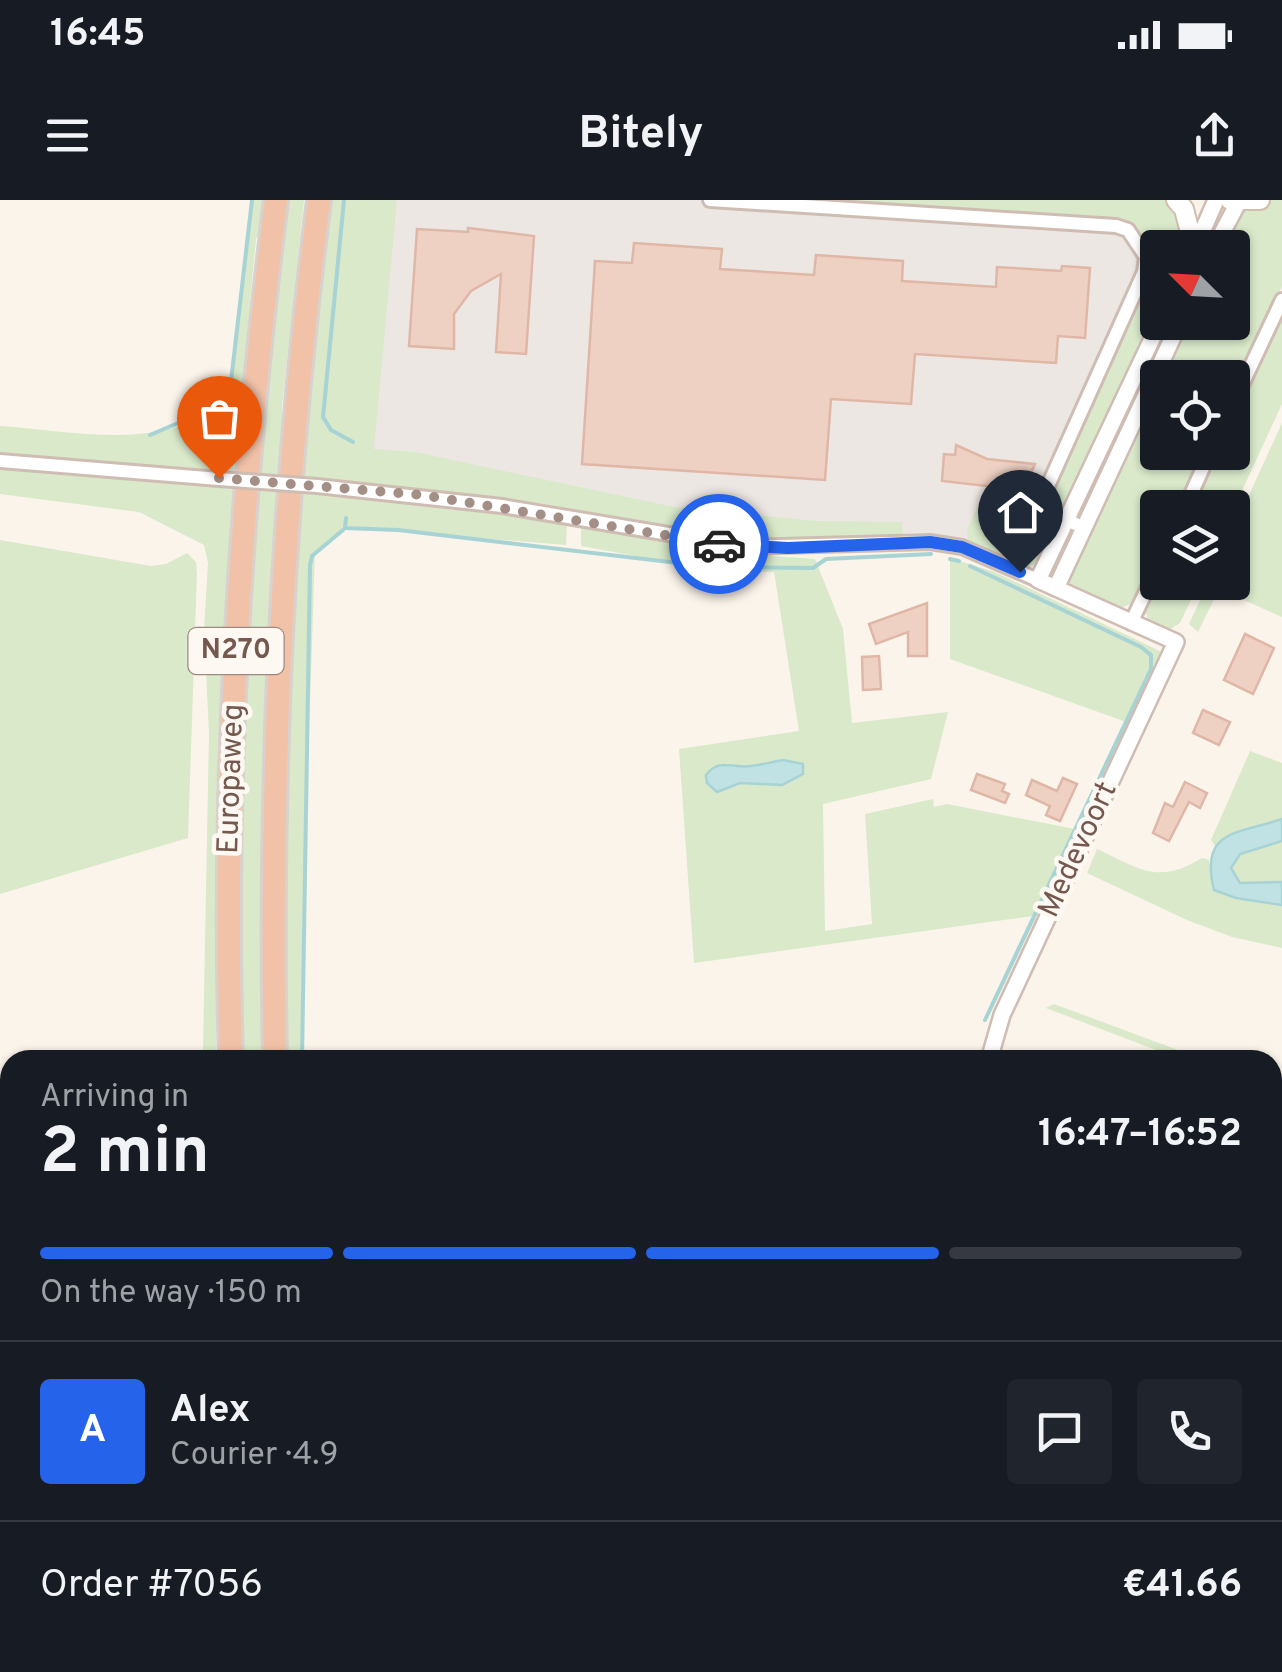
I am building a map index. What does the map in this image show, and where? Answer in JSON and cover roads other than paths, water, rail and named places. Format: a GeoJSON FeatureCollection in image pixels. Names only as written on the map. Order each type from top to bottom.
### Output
{"type":"FeatureCollection","features":[{"type":"Feature","properties":{"kind":"highway","name":"Europaweg"},"geometry":{"type":"LineString","coordinates":[[231,1050],[230,834],[236,644],[255,382],[276,200]]}},
{"type":"Feature","properties":{"kind":"highway","name":"Europaweg"},"geometry":{"type":"LineString","coordinates":[[275,1050],[274,833],[280,635],[295,419],[318,200]]}},
{"type":"Feature","properties":{"kind":"main road"},"geometry":{"type":"LineString","coordinates":[[1176,200],[1184,210],[1189,230]]}},
{"type":"Feature","properties":{"kind":"main road"},"geometry":{"type":"LineString","coordinates":[[1234,201],[1260,200]]}},
{"type":"Feature","properties":{"kind":"street"},"geometry":{"type":"LineString","coordinates":[[710,200],[1116,226],[1128,230],[1146,258],[1144,272],[1042,499],[1048,511],[1076,524]]}},
{"type":"Feature","properties":{"kind":"street"},"geometry":{"type":"LineString","coordinates":[[1202,230],[1216,200]]}},
{"type":"Feature","properties":{"kind":"street"},"geometry":{"type":"LineString","coordinates":[[1222,230],[1234,201]]}},
{"type":"Feature","properties":{"kind":"street"},"geometry":{"type":"LineString","coordinates":[[1250,368],[1282,300]]}},
{"type":"Feature","properties":{"kind":"street"},"geometry":{"type":"LineString","coordinates":[[1056,588],[1076,524],[1153,340]]}},
{"type":"Feature","properties":{"kind":"street"},"geometry":{"type":"LineString","coordinates":[[1038,580],[1076,524],[1171,340]]}},
{"type":"Feature","properties":{"kind":"street"},"geometry":{"type":"LineString","coordinates":[[0,461],[317,486],[502,506],[746,547],[930,542],[962,547],[1131,623],[1142,600]]}},
{"type":"Feature","properties":{"kind":"street","name":"Medevoort"},"geometry":{"type":"LineString","coordinates":[[992,1050],[1002,1015],[1176,642],[1131,623]]}},
{"type":"Feature","properties":{"kind":"water"},"geometry":{"type":"Polygon","coordinates":[[[783,760],[803,764],[803,774],[782,785],[740,783],[717,792],[707,783],[706,775],[716,766],[744,767],[783,760]]]}},
{"type":"Feature","properties":{"kind":"water"},"geometry":{"type":"Polygon","coordinates":[[[1282,819],[1282,841],[1240,854],[1231,868],[1240,883],[1282,882],[1282,905],[1236,898],[1214,890],[1212,855],[1217,845],[1237,832],[1282,819]]]}},
{"type":"Feature","properties":{"kind":"waterway"},"geometry":{"type":"LineString","coordinates":[[150,435],[222,404],[230,390],[252,200]]}},
{"type":"Feature","properties":{"kind":"waterway"},"geometry":{"type":"LineString","coordinates":[[344,200],[323,417],[331,430],[353,442]]}},
{"type":"Feature","properties":{"kind":"waterway"},"geometry":{"type":"LineString","coordinates":[[346,518],[345,528],[398,530],[712,567],[813,568],[826,559],[931,554]]}},
{"type":"Feature","properties":{"kind":"waterway"},"geometry":{"type":"LineString","coordinates":[[302,1050],[310,565],[312,556],[343,530]]}},
{"type":"Feature","properties":{"kind":"waterway"},"geometry":{"type":"LineString","coordinates":[[950,559],[959,561]]}},
{"type":"Feature","properties":{"kind":"waterway"},"geometry":{"type":"LineString","coordinates":[[970,566],[1151,655],[1151,669],[985,1020]]}}]}
